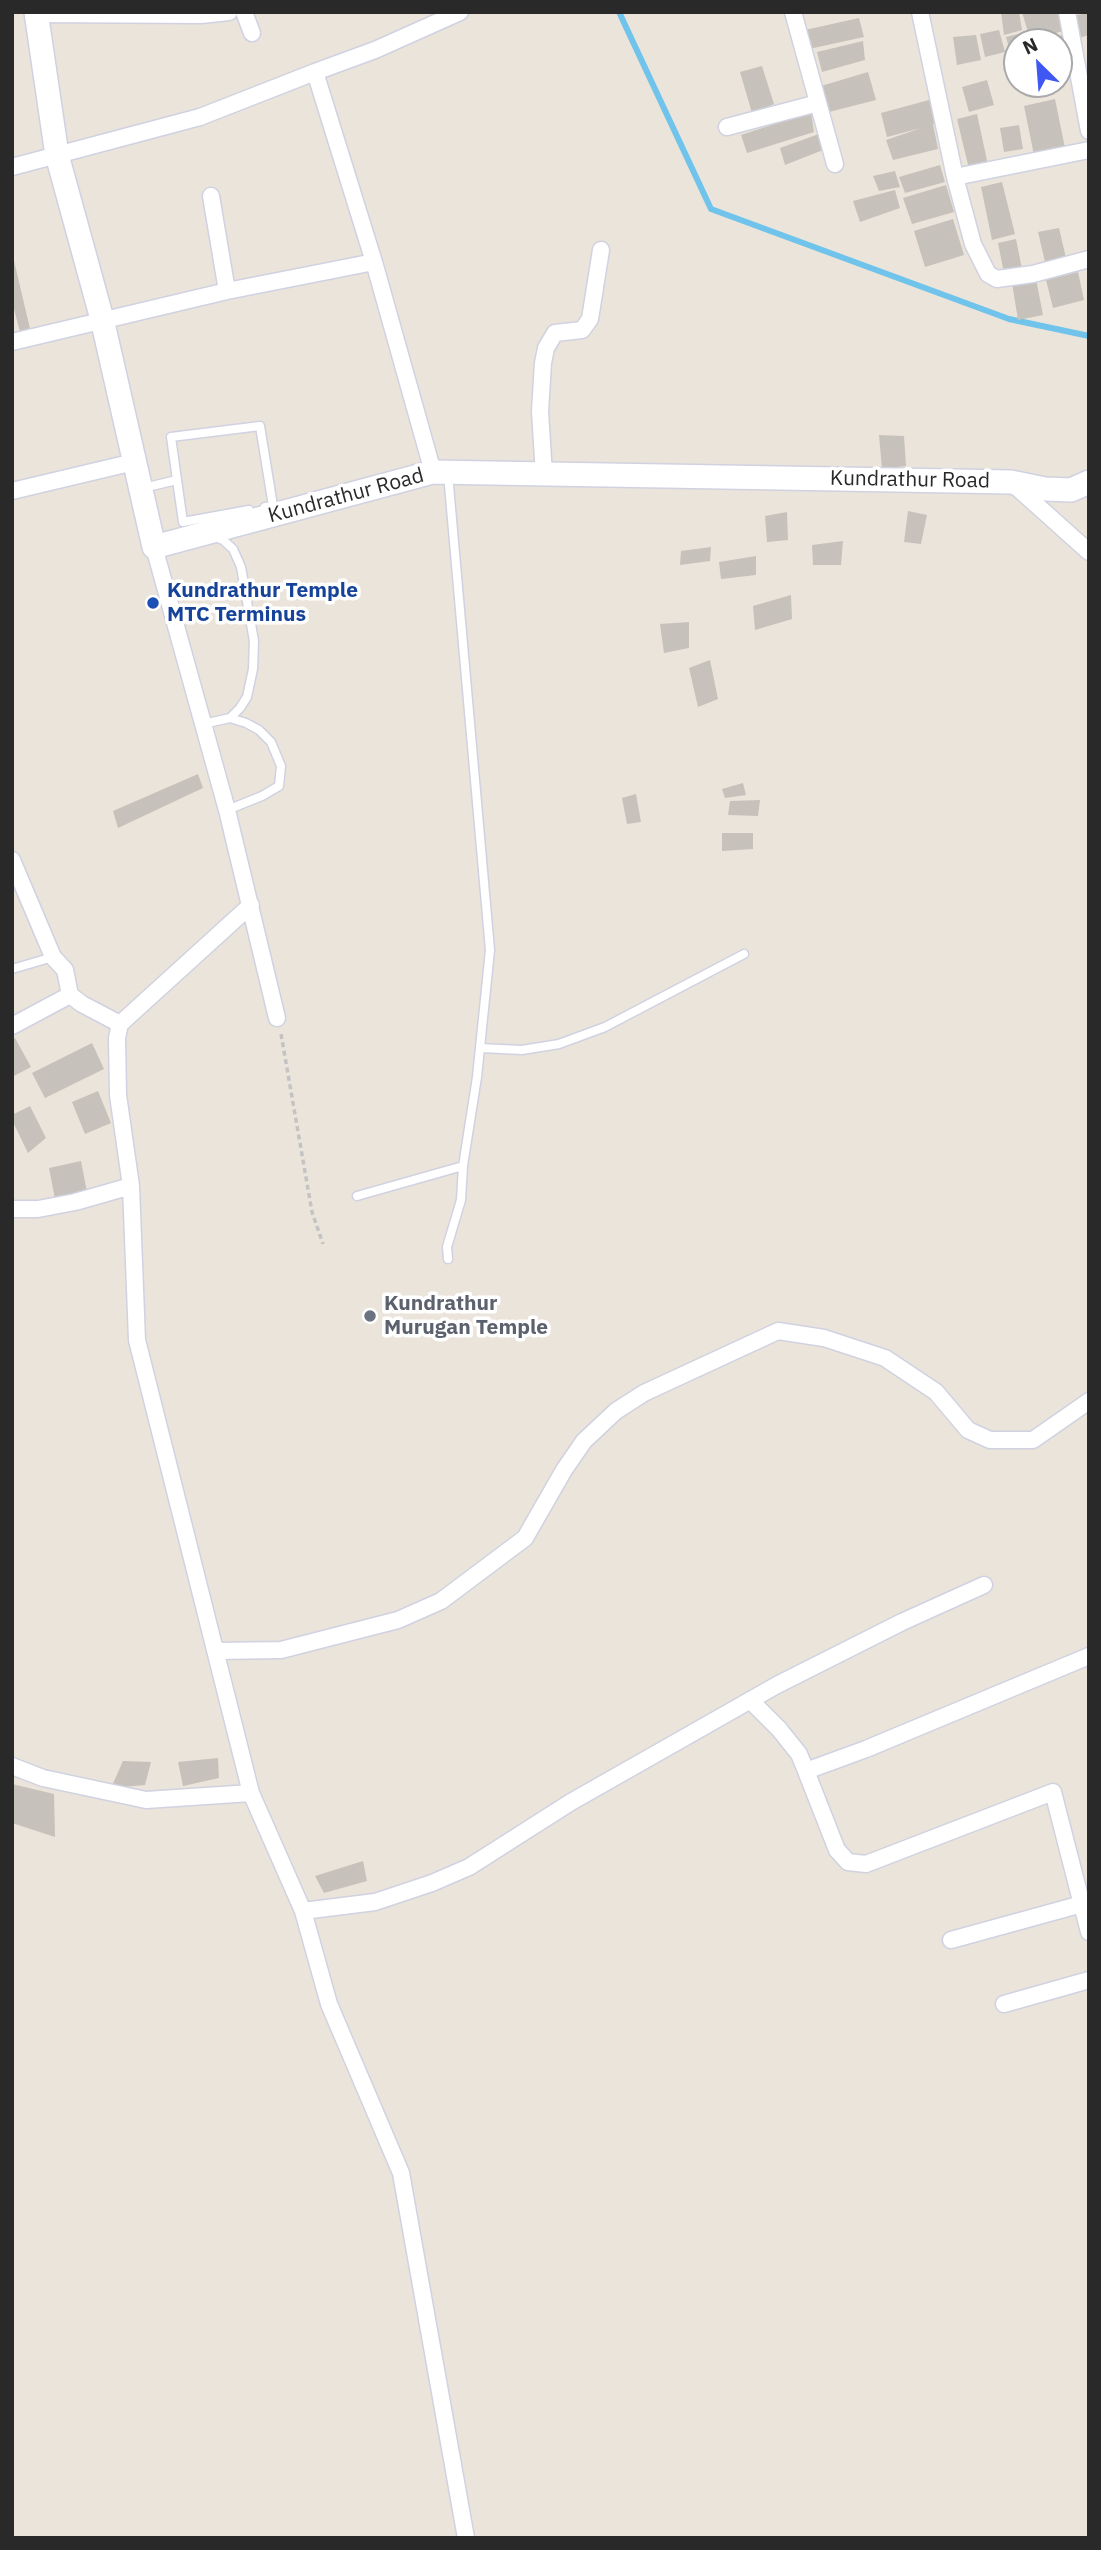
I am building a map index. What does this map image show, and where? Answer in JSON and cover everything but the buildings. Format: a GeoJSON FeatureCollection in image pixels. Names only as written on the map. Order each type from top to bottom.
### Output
{"type":"FeatureCollection","features":[{"type":"Feature","properties":{"kind":"street"},"geometry":{"type":"LineString","coordinates":[[229,12],[201,15],[36,13],[57,155],[102,319],[154,547],[251,905],[277,1018]]}},
{"type":"Feature","properties":{"kind":"street"},"geometry":{"type":"LineString","coordinates":[[244,12],[252,33]]}},
{"type":"Feature","properties":{"kind":"street"},"geometry":{"type":"LineString","coordinates":[[12,167],[200,117],[376,50],[437,17],[460,12]]}},
{"type":"Feature","properties":{"kind":"street"},"geometry":{"type":"LineString","coordinates":[[793,12],[835,164]]}},
{"type":"Feature","properties":{"kind":"street"},"geometry":{"type":"LineString","coordinates":[[920,12],[955,177],[973,244],[988,274],[997,279],[1033,274],[1089,260]]}},
{"type":"Feature","properties":{"kind":"street"},"geometry":{"type":"LineString","coordinates":[[1067,12],[1089,131]]}},
{"type":"Feature","properties":{"kind":"street"},"geometry":{"type":"LineString","coordinates":[[314,72],[441,473]]}},
{"type":"Feature","properties":{"kind":"street"},"geometry":{"type":"LineString","coordinates":[[727,127],[818,103]]}},
{"type":"Feature","properties":{"kind":"street"},"geometry":{"type":"LineString","coordinates":[[955,177],[1089,150]]}},
{"type":"Feature","properties":{"kind":"street"},"geometry":{"type":"LineString","coordinates":[[211,196],[227,291]]}},
{"type":"Feature","properties":{"kind":"street"},"geometry":{"type":"LineString","coordinates":[[544,475],[540,411],[546,348],[555,333],[582,330],[590,319],[601,250]]}},
{"type":"Feature","properties":{"kind":"street"},"geometry":{"type":"LineString","coordinates":[[12,342],[227,291],[374,262]]}},
{"type":"Feature","properties":{"kind":"street"},"geometry":{"type":"LineString","coordinates":[[12,491],[134,462]]}},
{"type":"Feature","properties":{"kind":"street","name":"Kundrathur Road"},"geometry":{"type":"LineString","coordinates":[[154,547],[441,473],[1011,482],[1045,489],[1071,490],[1089,482]]}},
{"type":"Feature","properties":{"kind":"street"},"geometry":{"type":"LineString","coordinates":[[1011,482],[1089,552]]}},
{"type":"Feature","properties":{"kind":"street"},"geometry":{"type":"LineString","coordinates":[[12,860],[53,957],[65,970],[70,995],[120,1024]]}},
{"type":"Feature","properties":{"kind":"street"},"geometry":{"type":"LineString","coordinates":[[251,905],[120,1024],[117,1038],[118,1095],[131,1186],[137,1340],[251,1793],[303,1911],[329,2004],[401,2173],[466,2538]]}},
{"type":"Feature","properties":{"kind":"street"},"geometry":{"type":"LineString","coordinates":[[12,1026],[70,995]]}},
{"type":"Feature","properties":{"kind":"street"},"geometry":{"type":"LineString","coordinates":[[12,1209],[37,1209],[75,1202],[131,1186]]}},
{"type":"Feature","properties":{"kind":"street"},"geometry":{"type":"LineString","coordinates":[[217,1651],[281,1650],[398,1620],[441,1601],[525,1538],[584,1441],[616,1411],[643,1393],[778,1331],[824,1338],[885,1358],[936,1392],[968,1430],[990,1440],[1033,1440],[1089,1401]]}},
{"type":"Feature","properties":{"kind":"street"},"geometry":{"type":"LineString","coordinates":[[303,1911],[375,1902],[469,1867],[571,1801],[750,1700],[867,1639],[984,1585]]}},
{"type":"Feature","properties":{"kind":"street"},"geometry":{"type":"LineString","coordinates":[[806,1771],[1087,1661]]}},
{"type":"Feature","properties":{"kind":"street"},"geometry":{"type":"LineString","coordinates":[[750,1700],[799,1754],[837,1850],[848,1862],[866,1864],[1053,1792],[1089,1932]]}},
{"type":"Feature","properties":{"kind":"street"},"geometry":{"type":"LineString","coordinates":[[12,1766],[43,1778],[146,1800],[251,1793]]}},
{"type":"Feature","properties":{"kind":"street"},"geometry":{"type":"LineString","coordinates":[[951,1940],[1082,1904]]}},
{"type":"Feature","properties":{"kind":"street"},"geometry":{"type":"LineString","coordinates":[[1004,2004],[1089,1980]]}},
{"type":"Feature","properties":{"kind":"lane"},"geometry":{"type":"LineString","coordinates":[[260,426],[273,506],[183,522],[177,480],[171,437],[260,426]]}},
{"type":"Feature","properties":{"kind":"lane"},"geometry":{"type":"LineString","coordinates":[[441,473],[489,950],[461,1199],[447,1247],[448,1259]]}},
{"type":"Feature","properties":{"kind":"lane"},"geometry":{"type":"LineString","coordinates":[[140,488],[177,480]]}},
{"type":"Feature","properties":{"kind":"lane"},"geometry":{"type":"LineString","coordinates":[[206,533],[223,540],[233,549],[241,567],[252,630],[253,669],[247,697],[230,718]]}},
{"type":"Feature","properties":{"kind":"lane"},"geometry":{"type":"LineString","coordinates":[[203,724],[230,718],[246,723],[259,730],[271,742],[281,766],[279,786],[226,810]]}},
{"type":"Feature","properties":{"kind":"lane"},"geometry":{"type":"LineString","coordinates":[[480,1048],[522,1050],[559,1044],[605,1027],[744,954]]}},
{"type":"Feature","properties":{"kind":"lane"},"geometry":{"type":"LineString","coordinates":[[12,969],[53,957]]}},
{"type":"Feature","properties":{"kind":"lane"},"geometry":{"type":"LineString","coordinates":[[357,1196],[463,1166]]}},
{"type":"Feature","properties":{"kind":"path"},"geometry":{"type":"LineString","coordinates":[[277,1018],[312,1212],[323,1244]]}},
{"type":"Feature","properties":{"kind":"waterway"},"geometry":{"type":"LineString","coordinates":[[619,12],[711,209],[1009,319],[1089,336]]}},
{"type":"Feature","properties":{"kind":"place","name":"Kundrathur Temple MTC Terminus"},"geometry":{"type":"Point","coordinates":[153,603]}},
{"type":"Feature","properties":{"kind":"place","name":"Kundrathur Murugan Temple"},"geometry":{"type":"Point","coordinates":[370,1316]}}]}
